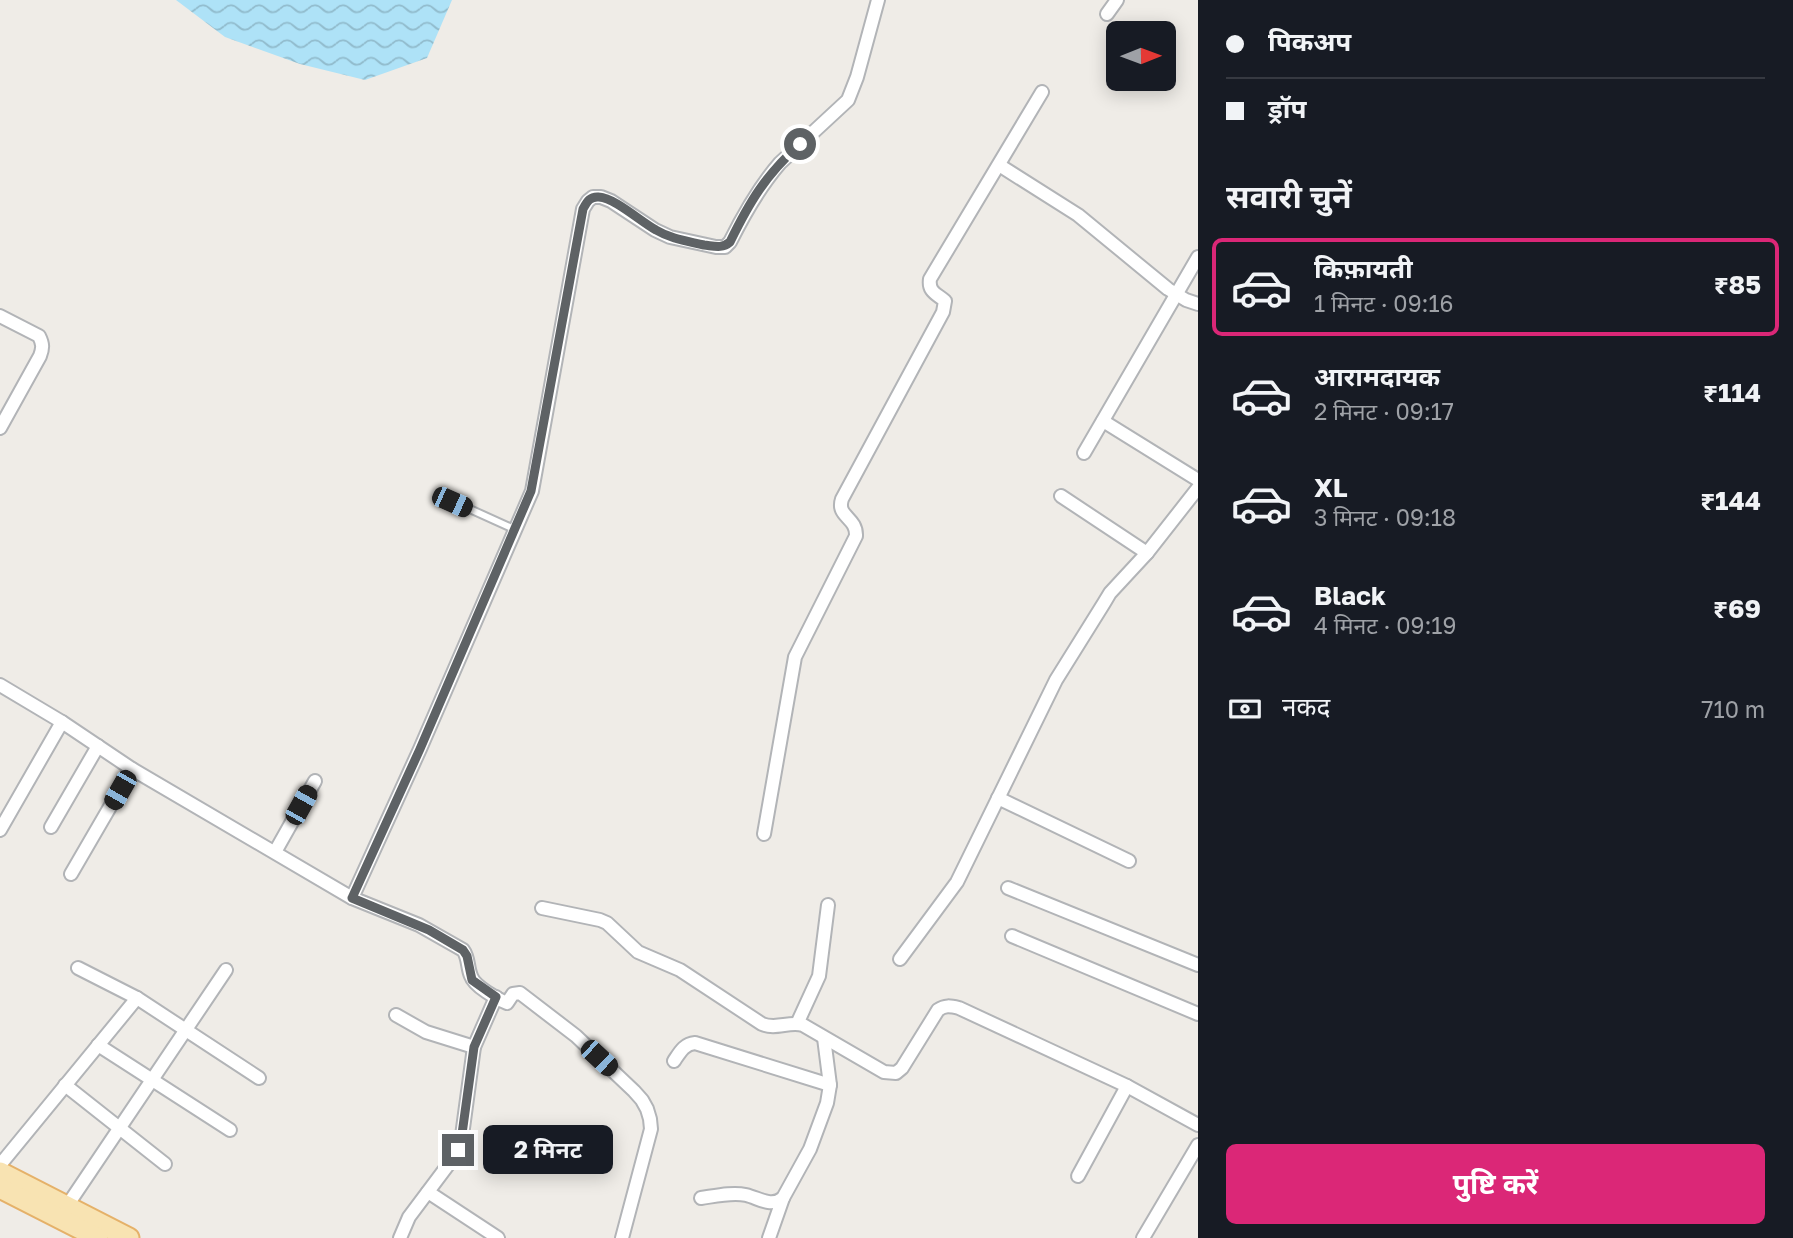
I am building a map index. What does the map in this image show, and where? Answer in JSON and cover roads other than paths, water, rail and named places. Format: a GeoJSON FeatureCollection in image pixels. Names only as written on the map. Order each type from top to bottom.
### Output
{"type":"FeatureCollection","features":[{"type":"Feature","properties":{"kind":"main road"},"geometry":{"type":"LineString","coordinates":[[0,1172],[129,1238]]}},
{"type":"Feature","properties":{"kind":"main road"},"geometry":{"type":"LineString","coordinates":[[0,1188],[98,1238]]}},
{"type":"Feature","properties":{"kind":"street"},"geometry":{"type":"LineString","coordinates":[[352,898],[420,749],[531,491],[583,209],[593,197],[601,197],[670,237],[725,247],[770,174],[848,100],[857,78],[878,0]]}},
{"type":"Feature","properties":{"kind":"street"},"geometry":{"type":"LineString","coordinates":[[1107,14],[1118,0]]}},
{"type":"Feature","properties":{"kind":"street"},"geometry":{"type":"LineString","coordinates":[[764,834],[795,657],[856,536],[853,523],[842,512],[840,505],[943,312],[945,301],[932,292],[930,279],[1042,92]]}},
{"type":"Feature","properties":{"kind":"street"},"geometry":{"type":"LineString","coordinates":[[999,164],[1078,215],[1177,294],[1198,304]]}},
{"type":"Feature","properties":{"kind":"street"},"geometry":{"type":"LineString","coordinates":[[1084,453],[1198,257]]}},
{"type":"Feature","properties":{"kind":"street"},"geometry":{"type":"LineString","coordinates":[[0,316],[39,336],[43,349],[0,428]]}},
{"type":"Feature","properties":{"kind":"street"},"geometry":{"type":"LineString","coordinates":[[1103,421],[1198,480]]}},
{"type":"Feature","properties":{"kind":"street"},"geometry":{"type":"LineString","coordinates":[[900,959],[957,882],[1056,680],[1110,593],[1147,553],[1198,488]]}},
{"type":"Feature","properties":{"kind":"street"},"geometry":{"type":"LineString","coordinates":[[1061,496],[1147,553]]}},
{"type":"Feature","properties":{"kind":"street"},"geometry":{"type":"LineString","coordinates":[[0,685],[132,769],[352,898],[429,930],[463,950],[467,956],[472,980],[507,1003],[513,994],[520,993],[576,1036],[642,1100],[650,1119],[649,1138],[622,1238]]}},
{"type":"Feature","properties":{"kind":"street"},"geometry":{"type":"LineString","coordinates":[[0,830],[62,722]]}},
{"type":"Feature","properties":{"kind":"street"},"geometry":{"type":"LineString","coordinates":[[51,827],[98,746]]}},
{"type":"Feature","properties":{"kind":"street"},"geometry":{"type":"LineString","coordinates":[[71,874],[132,769]]}},
{"type":"Feature","properties":{"kind":"street"},"geometry":{"type":"LineString","coordinates":[[275,852],[315,781]]}},
{"type":"Feature","properties":{"kind":"street"},"geometry":{"type":"LineString","coordinates":[[998,798],[1129,861]]}},
{"type":"Feature","properties":{"kind":"street"},"geometry":{"type":"LineString","coordinates":[[1007,888],[1198,965]]}},
{"type":"Feature","properties":{"kind":"street"},"geometry":{"type":"LineString","coordinates":[[797,1024],[820,976],[828,905]]}},
{"type":"Feature","properties":{"kind":"street"},"geometry":{"type":"LineString","coordinates":[[542,908],[607,923],[638,952],[680,970],[762,1024],[768,1027],[797,1024],[884,1072],[896,1073],[902,1068],[938,1010],[951,1006],[1127,1086],[1198,1125]]}},
{"type":"Feature","properties":{"kind":"street"},"geometry":{"type":"LineString","coordinates":[[1012,936],[1198,1014]]}},
{"type":"Feature","properties":{"kind":"street"},"geometry":{"type":"LineString","coordinates":[[78,968],[136,998],[259,1078]]}},
{"type":"Feature","properties":{"kind":"street"},"geometry":{"type":"LineString","coordinates":[[67,1206],[226,970]]}},
{"type":"Feature","properties":{"kind":"street"},"geometry":{"type":"LineString","coordinates":[[400,1238],[409,1217],[454,1157],[461,1143],[474,1047],[496,997]]}},
{"type":"Feature","properties":{"kind":"street"},"geometry":{"type":"LineString","coordinates":[[0,1165],[136,998]]}},
{"type":"Feature","properties":{"kind":"street"},"geometry":{"type":"LineString","coordinates":[[396,1014],[426,1031],[474,1047]]}},
{"type":"Feature","properties":{"kind":"street"},"geometry":{"type":"LineString","coordinates":[[769,1238],[783,1198],[810,1149],[827,1103],[830,1085],[824,1038]]}},
{"type":"Feature","properties":{"kind":"street"},"geometry":{"type":"LineString","coordinates":[[674,1061],[684,1047],[695,1043],[830,1085]]}},
{"type":"Feature","properties":{"kind":"street"},"geometry":{"type":"LineString","coordinates":[[98,1045],[230,1129]]}},
{"type":"Feature","properties":{"kind":"street"},"geometry":{"type":"LineString","coordinates":[[65,1085],[165,1164]]}},
{"type":"Feature","properties":{"kind":"street"},"geometry":{"type":"LineString","coordinates":[[1078,1176],[1127,1086]]}},
{"type":"Feature","properties":{"kind":"street"},"geometry":{"type":"LineString","coordinates":[[1143,1238],[1198,1144]]}},
{"type":"Feature","properties":{"kind":"street"},"geometry":{"type":"LineString","coordinates":[[428,1192],[498,1238]]}},
{"type":"Feature","properties":{"kind":"street"},"geometry":{"type":"LineString","coordinates":[[701,1198],[739,1194],[772,1203],[783,1198]]}},
{"type":"Feature","properties":{"kind":"lane"},"geometry":{"type":"LineString","coordinates":[[452,502],[515,530]]}},
{"type":"Feature","properties":{"kind":"water"},"geometry":{"type":"Polygon","coordinates":[[[176,0],[452,0],[427,58],[365,80],[300,64],[225,37],[176,0]]]}}]}
